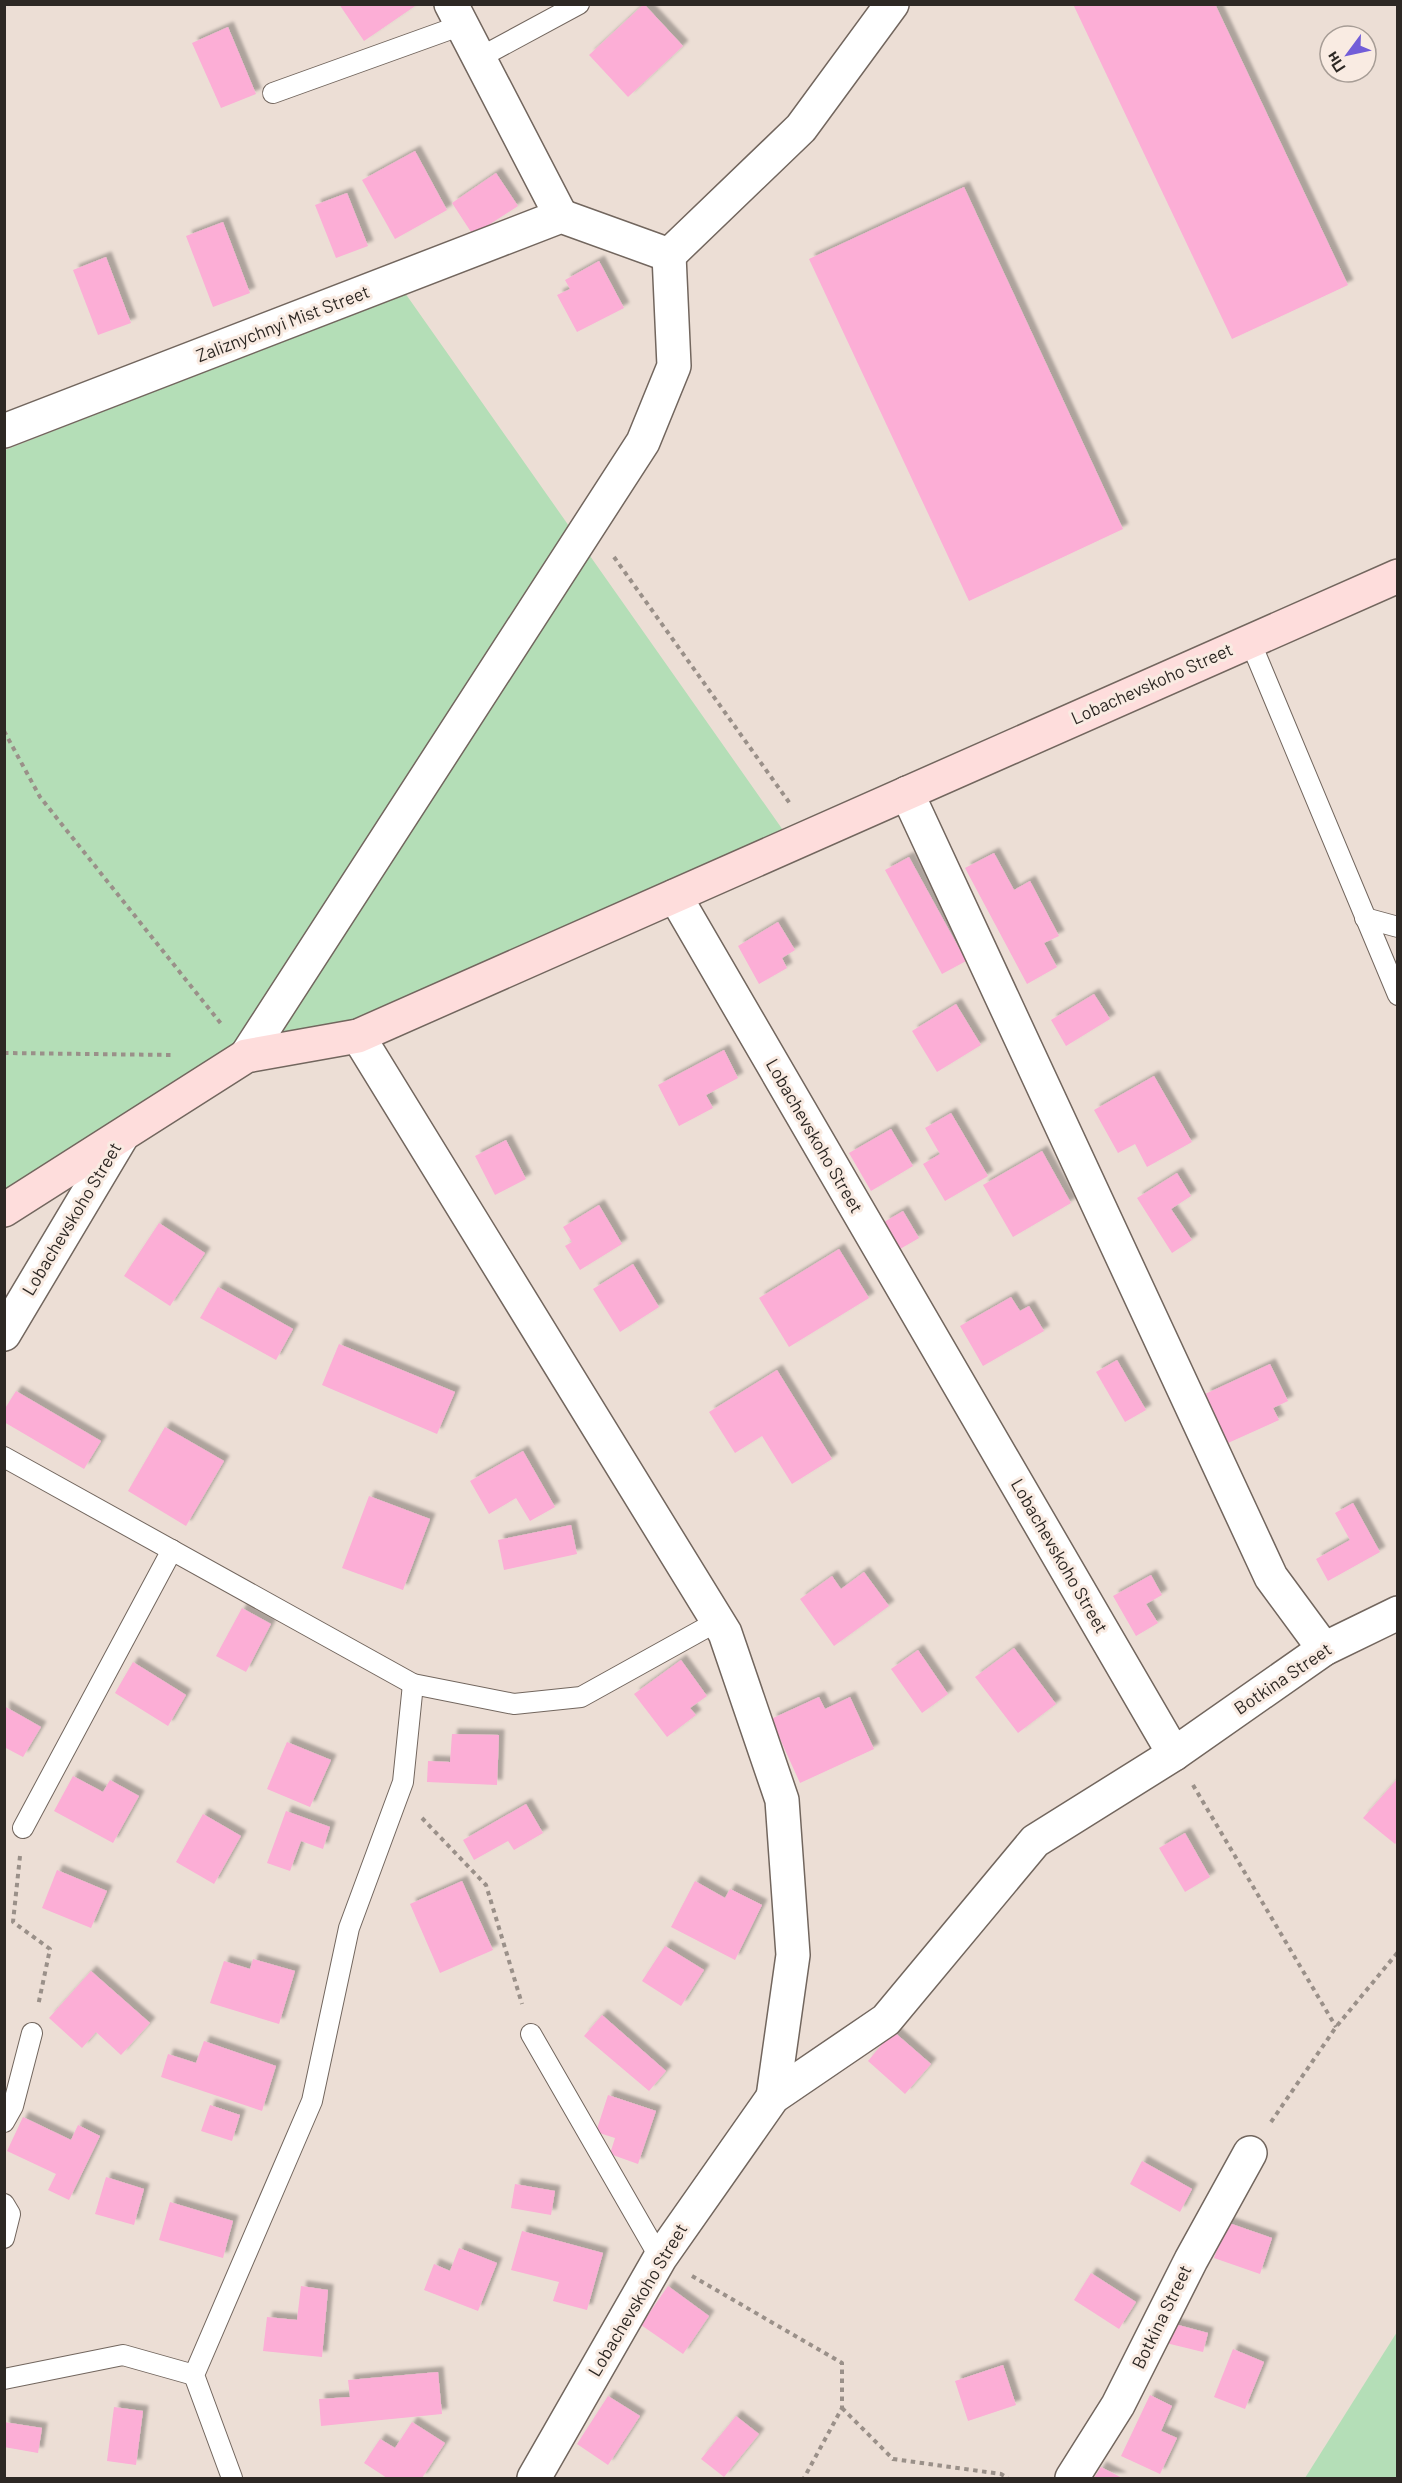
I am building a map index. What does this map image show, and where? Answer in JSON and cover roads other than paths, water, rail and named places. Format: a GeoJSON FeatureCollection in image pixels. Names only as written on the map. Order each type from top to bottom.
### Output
{"type":"FeatureCollection","features":[{"type":"Feature","properties":{"kind":"street"},"geometry":{"type":"LineString","coordinates":[[246,1056],[643,442],[674,366],[669,255],[801,128],[892,4]]}},
{"type":"Feature","properties":{"kind":"street"},"geometry":{"type":"LineString","coordinates":[[456,15],[561,216],[669,255]]}},
{"type":"Feature","properties":{"kind":"street","name":"Zaliznychnyi Mist Street"},"geometry":{"type":"LineString","coordinates":[[4,431],[561,216]]}},
{"type":"Feature","properties":{"kind":"street","name":"Lobachevskoho Street"},"geometry":{"type":"LineString","coordinates":[[4,1210],[246,1056],[358,1036],[1398,576]]}},
{"type":"Feature","properties":{"kind":"street"},"geometry":{"type":"LineString","coordinates":[[907,793],[1271,1577],[1324,1649]]}},
{"type":"Feature","properties":{"kind":"street","name":"Lobachevskoho Street"},"geometry":{"type":"LineString","coordinates":[[534,2478],[660,2258],[773,2097],[886,2020],[1035,1841],[1174,1754],[675,896]]}},
{"type":"Feature","properties":{"kind":"street","name":"Lobachevskoho Street"},"geometry":{"type":"LineString","coordinates":[[358,1036],[725,1633],[782,1800],[793,1955],[773,2097]]}},
{"type":"Feature","properties":{"kind":"street","name":"Lobachevskoho Street"},"geometry":{"type":"LineString","coordinates":[[4,1334],[122,1136]]}},
{"type":"Feature","properties":{"kind":"street","name":"Botkina Street"},"geometry":{"type":"LineString","coordinates":[[1174,1754],[1324,1649],[1398,1612]]}},
{"type":"Feature","properties":{"kind":"street","name":"Botkina Street"},"geometry":{"type":"LineString","coordinates":[[1072,2478],[1118,2405],[1191,2259],[1250,2153]]}},
{"type":"Feature","properties":{"kind":"lane"},"geometry":{"type":"LineString","coordinates":[[479,58],[579,4]]}},
{"type":"Feature","properties":{"kind":"lane"},"geometry":{"type":"LineString","coordinates":[[273,93],[456,15]]}},
{"type":"Feature","properties":{"kind":"lane"},"geometry":{"type":"LineString","coordinates":[[1250,641],[1398,995]]}},
{"type":"Feature","properties":{"kind":"lane"},"geometry":{"type":"LineString","coordinates":[[1365,918],[1398,927]]}},
{"type":"Feature","properties":{"kind":"lane"},"geometry":{"type":"LineString","coordinates":[[4,1457],[413,1684],[514,1704],[581,1697],[718,1621]]}},
{"type":"Feature","properties":{"kind":"lane"},"geometry":{"type":"LineString","coordinates":[[23,1828],[172,1550]]}},
{"type":"Feature","properties":{"kind":"lane"},"geometry":{"type":"LineString","coordinates":[[232,2478],[194,2375],[312,2101],[349,1928],[403,1782],[413,1684]]}},
{"type":"Feature","properties":{"kind":"lane"},"geometry":{"type":"LineString","coordinates":[[4,2122],[13,2106],[32,2033]]}},
{"type":"Feature","properties":{"kind":"lane"},"geometry":{"type":"LineString","coordinates":[[531,2034],[660,2258]]}},
{"type":"Feature","properties":{"kind":"lane"},"geometry":{"type":"LineString","coordinates":[[4,2204],[10,2214],[4,2238]]}},
{"type":"Feature","properties":{"kind":"lane"},"geometry":{"type":"LineString","coordinates":[[4,2379],[123,2355],[194,2375]]}}]}
